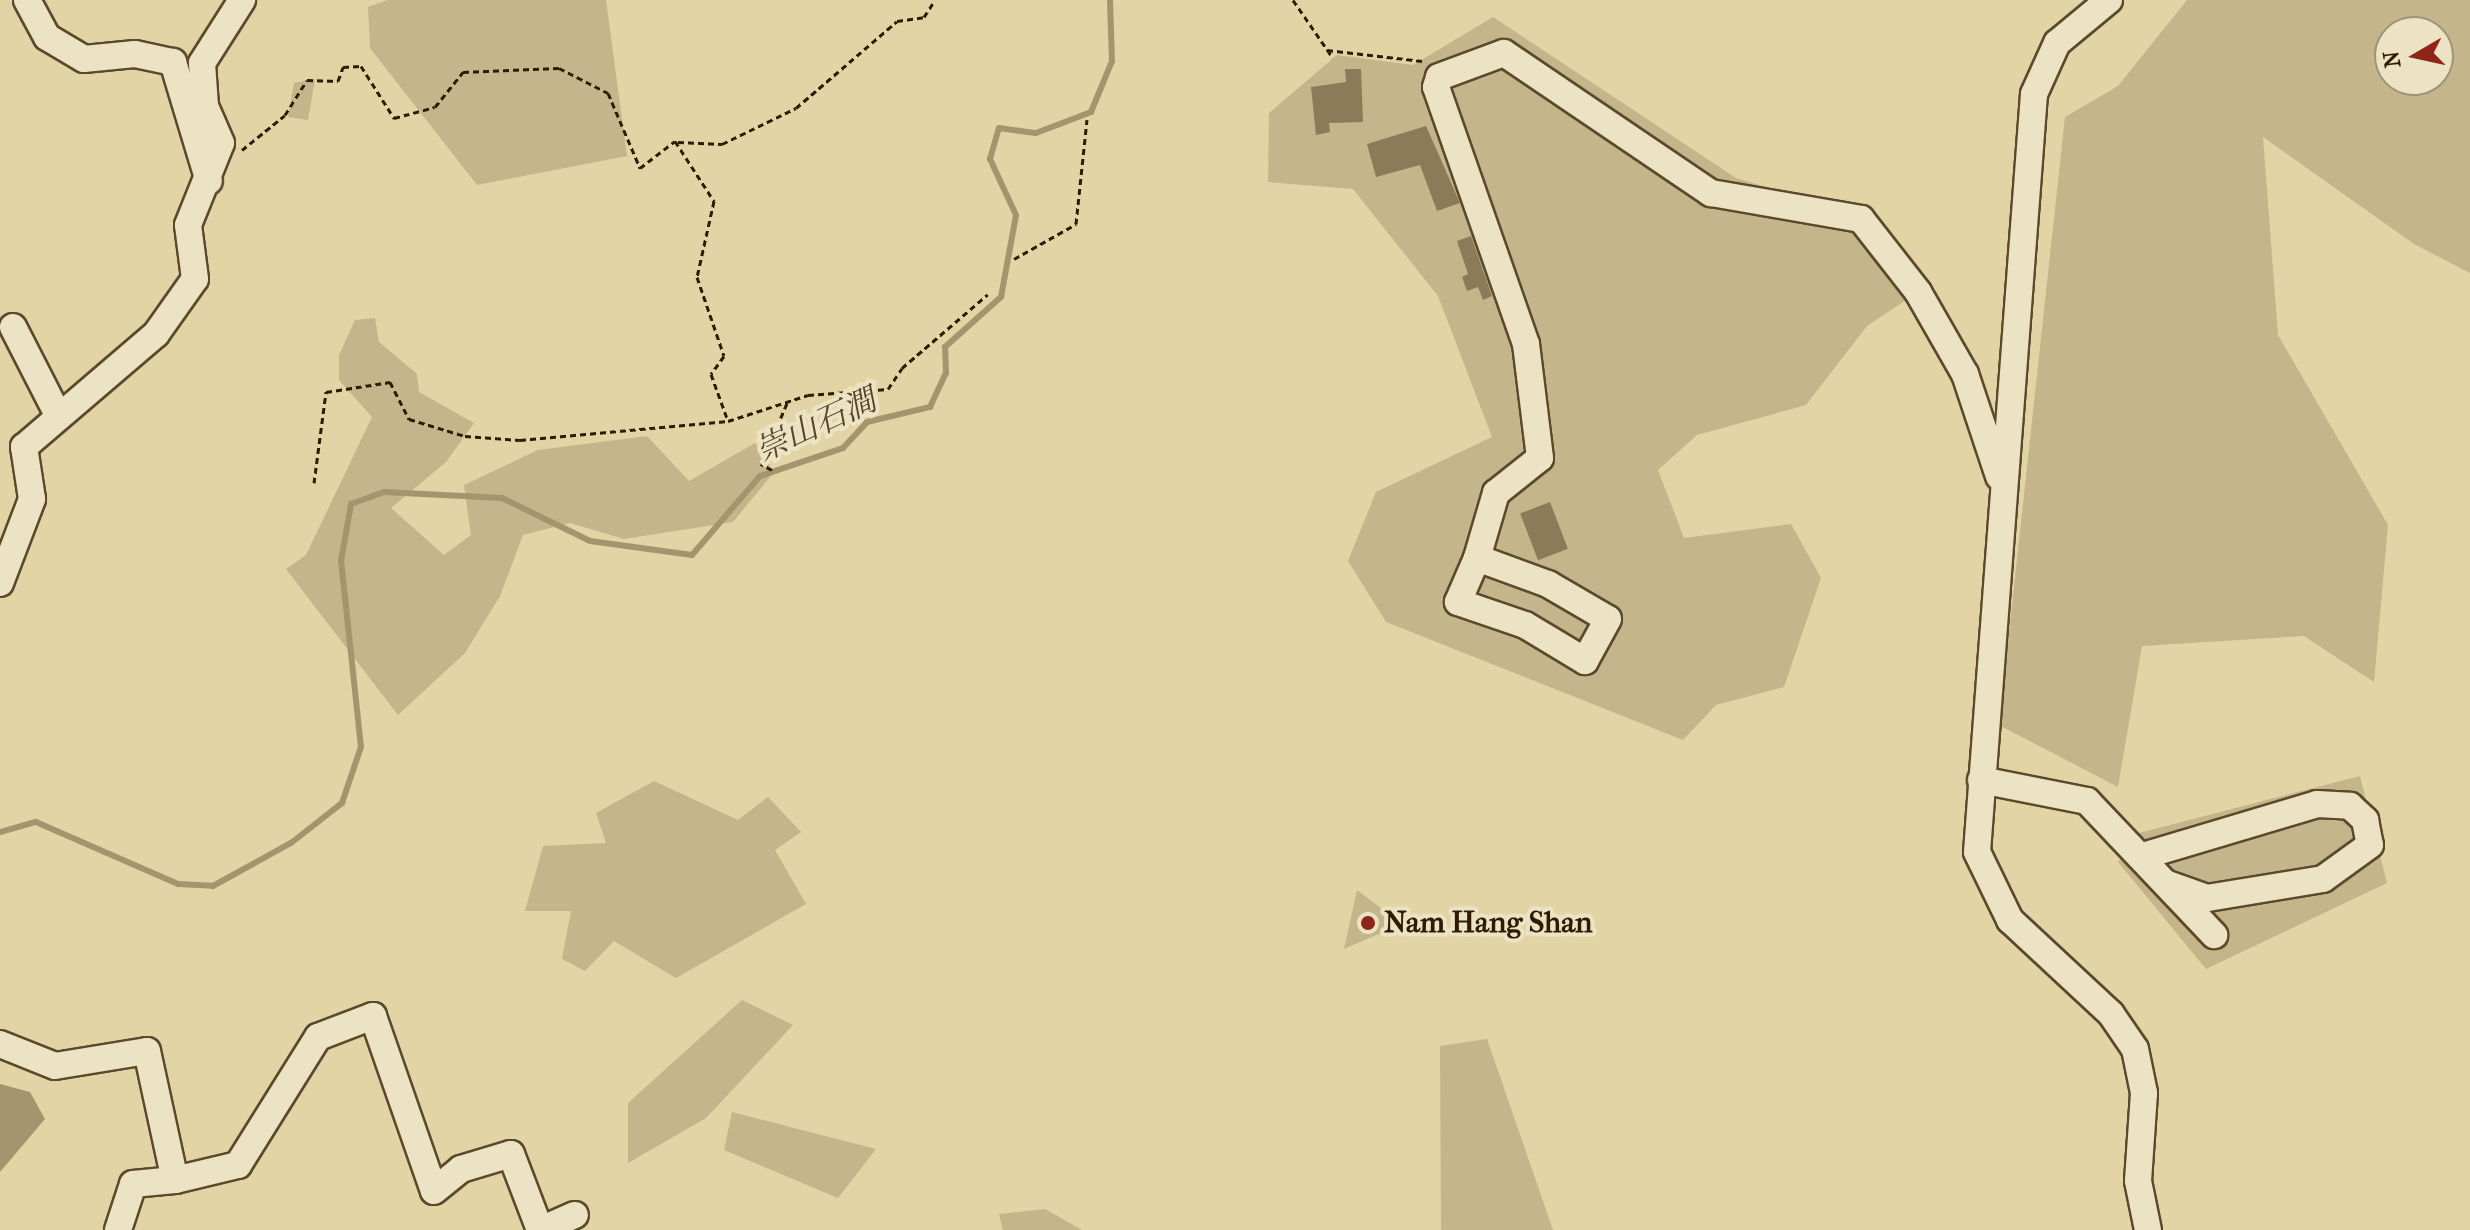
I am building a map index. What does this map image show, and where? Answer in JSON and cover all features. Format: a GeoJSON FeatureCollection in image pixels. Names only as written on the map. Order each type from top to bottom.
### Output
{"type":"FeatureCollection","features":[{"type":"Feature","properties":{"kind":"street"},"geometry":{"type":"LineString","coordinates":[[27,0],[47,37],[84,59],[135,54],[173,62],[212,177]]}},
{"type":"Feature","properties":{"kind":"street"},"geometry":{"type":"LineString","coordinates":[[0,583],[32,499],[24,447],[57,413],[156,334],[195,279],[188,225],[212,177],[221,143],[205,106],[202,63],[242,0]]}},
{"type":"Feature","properties":{"kind":"street"},"geometry":{"type":"LineString","coordinates":[[2109,0],[2057,43],[2034,94],[1977,852],[1995,896],[2031,944],[2111,1014],[2135,1049],[2144,1093],[2138,1181],[2148,1230]]}},
{"type":"Feature","properties":{"kind":"street"},"geometry":{"type":"LineString","coordinates":[[1477,558],[1548,584],[1608,619],[1585,661],[1525,625],[1458,602],[1477,558],[1496,493],[1540,458],[1526,344],[1435,99],[1439,77],[1504,53],[1711,193],[1861,219],[1911,281],[1965,374],[2003,488]]}},
{"type":"Feature","properties":{"kind":"street"},"geometry":{"type":"LineString","coordinates":[[13,327],[57,413]]}},
{"type":"Feature","properties":{"kind":"street"},"geometry":{"type":"LineString","coordinates":[[1981,780],[2072,794],[2108,818],[2214,935]]}},
{"type":"Feature","properties":{"kind":"street"},"geometry":{"type":"LineString","coordinates":[[2143,856],[2317,804],[2350,806],[2365,820],[2370,845],[2323,879],[2207,898],[2168,884]]}},
{"type":"Feature","properties":{"kind":"street"},"geometry":{"type":"LineString","coordinates":[[118,1230],[133,1184],[175,1180],[238,1165],[318,1037],[373,1016],[434,1191],[461,1169],[511,1154],[540,1230],[575,1215]]}},
{"type":"Feature","properties":{"kind":"street"},"geometry":{"type":"LineString","coordinates":[[0,1044],[55,1066],[147,1051],[175,1180]]}},
{"type":"Feature","properties":{"kind":"path"},"geometry":{"type":"LineString","coordinates":[[212,177],[285,115],[307,80],[338,81],[343,67],[361,66],[394,118],[435,107],[463,72],[559,68],[608,93],[640,168],[675,141],[722,144],[796,108],[897,21],[924,17],[935,0]]}},
{"type":"Feature","properties":{"kind":"path"},"geometry":{"type":"LineString","coordinates":[[1293,0],[1333,58]]}},
{"type":"Feature","properties":{"kind":"path"},"geometry":{"type":"LineString","coordinates":[[1327,50],[1419,58],[1439,77]]}},
{"type":"Feature","properties":{"kind":"path"},"geometry":{"type":"LineString","coordinates":[[1014,259],[1076,224],[1087,120]]}},
{"type":"Feature","properties":{"kind":"path"},"geometry":{"type":"LineString","coordinates":[[675,141],[714,201],[697,277],[724,356],[711,374],[728,421]]}},
{"type":"Feature","properties":{"kind":"path"},"geometry":{"type":"LineString","coordinates":[[314,483],[326,392],[390,382],[409,419],[465,436],[520,440],[728,421],[787,403],[888,389],[902,368],[988,294]]}},
{"type":"Feature","properties":{"kind":"path"},"geometry":{"type":"LineString","coordinates":[[772,470],[761,464],[787,403]]}},
{"type":"Feature","properties":{"kind":"shaded area"},"geometry":{"type":"Polygon","coordinates":[[[388,0],[606,0],[627,156],[477,185],[370,48],[368,7],[388,0]]]}},
{"type":"Feature","properties":{"kind":"shaded area"},"geometry":{"type":"Polygon","coordinates":[[[2187,0],[2470,0],[2470,273],[2414,244],[2263,137],[2278,335],[2388,525],[2374,682],[2304,636],[2142,646],[2118,787],[1999,725],[2065,117],[2118,86],[2187,0]]]}},
{"type":"Feature","properties":{"kind":"shaded area"},"geometry":{"type":"Polygon","coordinates":[[[1493,17],[1736,178],[1880,221],[1918,292],[1867,326],[1806,405],[1697,435],[1658,470],[1684,538],[1791,524],[1821,578],[1784,687],[1716,705],[1683,740],[1386,622],[1348,561],[1376,492],[1492,437],[1438,296],[1353,189],[1268,182],[1269,113],[1337,55],[1413,65],[1493,17]]]}},
{"type":"Feature","properties":{"kind":"shaded area"},"geometry":{"type":"Polygon","coordinates":[[[315,79],[308,120],[288,117],[294,83],[315,79]]]}},
{"type":"Feature","properties":{"kind":"shaded area"},"geometry":{"type":"Polygon","coordinates":[[[375,318],[379,342],[417,374],[419,392],[474,423],[446,462],[391,508],[444,555],[471,535],[464,485],[538,450],[647,436],[689,481],[755,443],[774,472],[733,522],[624,539],[570,523],[523,535],[500,596],[465,653],[398,715],[286,569],[306,555],[372,417],[339,380],[339,355],[355,320],[375,318]]]}},
{"type":"Feature","properties":{"kind":"shaded area"},"geometry":{"type":"Polygon","coordinates":[[[2360,776],[2387,883],[2206,969],[2118,862],[2139,833],[2360,776]]]}},
{"type":"Feature","properties":{"kind":"shaded area"},"geometry":{"type":"Polygon","coordinates":[[[654,781],[738,820],[768,797],[801,832],[775,850],[806,904],[676,978],[614,941],[585,971],[562,959],[571,911],[525,911],[543,846],[606,843],[596,813],[654,781]]]}},
{"type":"Feature","properties":{"kind":"shaded area"},"geometry":{"type":"Polygon","coordinates":[[[1357,890],[1402,924],[1344,949],[1357,890]]]}},
{"type":"Feature","properties":{"kind":"shaded area"},"geometry":{"type":"Polygon","coordinates":[[[742,1000],[793,1025],[706,1118],[628,1163],[628,1103],[742,1000]]]}},
{"type":"Feature","properties":{"kind":"shaded area"},"geometry":{"type":"Polygon","coordinates":[[[1487,1039],[1553,1230],[1441,1230],[1440,1046],[1487,1039]]]}},
{"type":"Feature","properties":{"kind":"shaded area"},"geometry":{"type":"Polygon","coordinates":[[[0,1084],[30,1092],[45,1119],[0,1172],[0,1084]]]}},
{"type":"Feature","properties":{"kind":"shaded area"},"geometry":{"type":"Polygon","coordinates":[[[732,1112],[876,1149],[838,1198],[724,1150],[732,1112]]]}},
{"type":"Feature","properties":{"kind":"shaded area"},"geometry":{"type":"Polygon","coordinates":[[[1045,1209],[1082,1230],[1003,1230],[999,1214],[1045,1209]]]}},
{"type":"Feature","properties":{"kind":"building"},"geometry":{"type":"Polygon","coordinates":[[[1345,69],[1361,69],[1363,122],[1329,123],[1330,132],[1316,135],[1311,87],[1346,82],[1345,69]]]}},
{"type":"Feature","properties":{"kind":"building"},"geometry":{"type":"Polygon","coordinates":[[[1426,126],[1460,203],[1437,211],[1420,165],[1376,177],[1367,144],[1426,126]]]}},
{"type":"Feature","properties":{"kind":"building"},"geometry":{"type":"Polygon","coordinates":[[[1471,236],[1492,296],[1483,300],[1478,287],[1467,291],[1462,277],[1468,274],[1457,241],[1471,236]]]}},
{"type":"Feature","properties":{"kind":"building"},"geometry":{"type":"Polygon","coordinates":[[[1550,502],[1568,549],[1538,560],[1520,513],[1550,502]]]}},
{"type":"Feature","properties":{"kind":"waterway","name":"崇山石澗"},"geometry":{"type":"LineString","coordinates":[[0,832],[36,822],[178,884],[213,886],[291,843],[342,803],[361,747],[341,561],[351,504],[384,492],[502,498],[590,541],[692,555],[760,476],[843,448],[867,422],[930,407],[946,373],[945,347],[1001,297],[1016,215],[990,159],[999,128],[1036,133],[1091,112],[1112,61],[1110,0]]}},
{"type":"Feature","properties":{"kind":"place","name":"Nam Hang Shan"},"geometry":{"type":"Point","coordinates":[1368,923]}}]}
